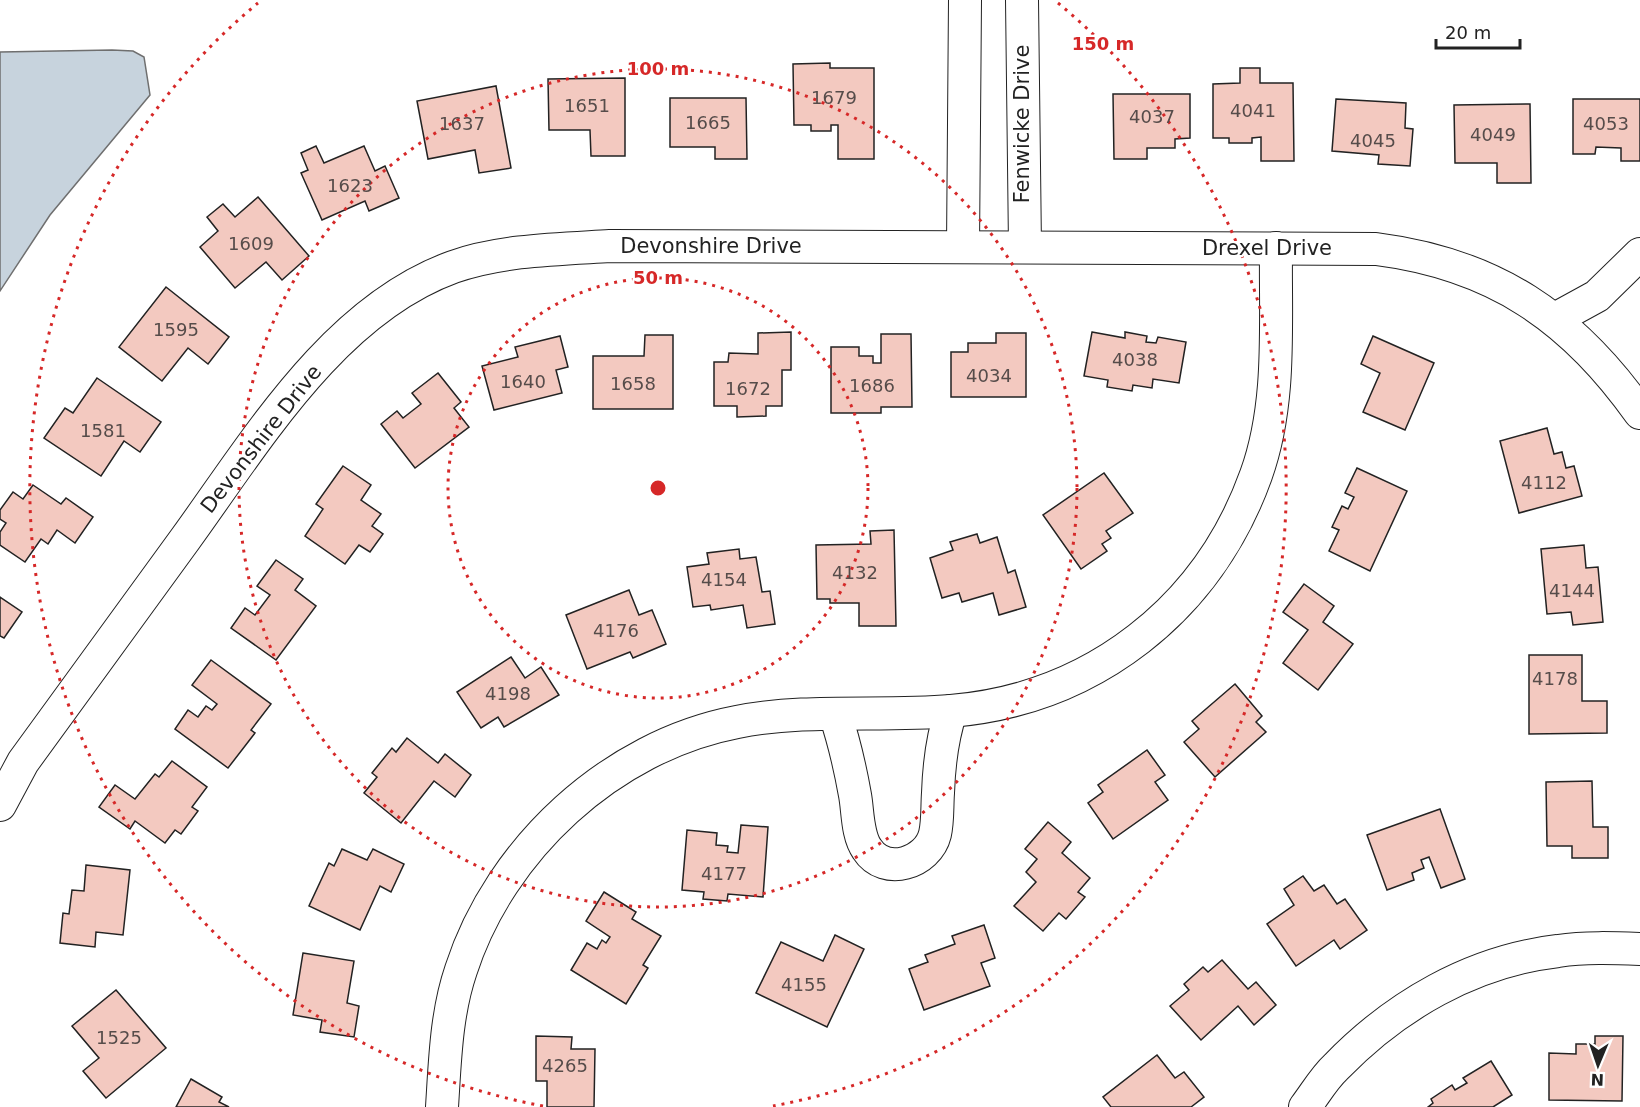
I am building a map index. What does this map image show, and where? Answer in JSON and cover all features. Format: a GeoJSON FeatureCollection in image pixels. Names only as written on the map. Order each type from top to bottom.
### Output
{"type":"FeatureCollection","features":[{"type":"Feature","properties":{"kind":"street"},"geometry":{"type":"LineString","coordinates":[[963,247],[965,0]]}},
{"type":"Feature","properties":{"kind":"street","name":"Fenwicke Drive"},"geometry":{"type":"LineString","coordinates":[[1022,0],[1025,247]]}},
{"type":"Feature","properties":{"kind":"street","name":"Devonshire Drive"},"geometry":{"type":"LineString","coordinates":[[0,805],[24,762],[302,379],[373,313],[411,288],[453,267],[535,250],[610,246],[963,247]]}},
{"type":"Feature","properties":{"kind":"street","name":"Drexel Drive"},"geometry":{"type":"LineString","coordinates":[[963,247],[1376,249],[1418,254],[1459,266],[1506,288],[1555,319],[1634,391]]}},
{"type":"Feature","properties":{"kind":"street"},"geometry":{"type":"LineString","coordinates":[[442,1107],[447,1029],[460,971],[478,927],[499,889],[520,859],[546,830],[580,797],[620,770],[663,746],[738,721],[835,714],[951,711],[1007,703],[1044,692],[1114,658],[1158,624],[1208,569],[1237,519],[1257,474],[1268,429],[1274,382],[1276,248]]}},
{"type":"Feature","properties":{"kind":"street"},"geometry":{"type":"LineString","coordinates":[[1555,319],[1597,296],[1640,254]]}},
{"type":"Feature","properties":{"kind":"street"},"geometry":{"type":"LineString","coordinates":[[835,714],[847,751],[860,829],[867,849],[876,857],[891,864],[908,863],[922,856],[936,833],[940,751],[951,711]]}},
{"type":"Feature","properties":{"kind":"street"},"geometry":{"type":"LineString","coordinates":[[1305,1107],[1334,1068],[1378,1028],[1406,1006],[1462,977],[1515,958],[1558,951],[1640,949]]}},
{"type":"Feature","properties":{"kind":"shaded area"},"geometry":{"type":"Polygon","coordinates":[[[133,51],[144,57],[150,95],[50,215],[0,291],[0,52],[133,51]]]}},
{"type":"Feature","properties":{"kind":"building"},"geometry":{"type":"Polygon","coordinates":[[[830,63],[830,68],[874,68],[874,159],[838,159],[838,125],[831,125],[831,131],[811,131],[811,125],[794,125],[793,64],[830,63]]]}},
{"type":"Feature","properties":{"kind":"building"},"geometry":{"type":"Polygon","coordinates":[[[1240,68],[1260,68],[1260,83],[1293,83],[1294,161],[1261,161],[1261,137],[1252,138],[1252,143],[1229,143],[1229,138],[1213,138],[1213,84],[1240,83],[1240,68]]]}},
{"type":"Feature","properties":{"kind":"building"},"geometry":{"type":"Polygon","coordinates":[[[625,78],[625,156],[591,156],[590,130],[549,130],[548,79],[625,78]]]}},
{"type":"Feature","properties":{"kind":"building"},"geometry":{"type":"Polygon","coordinates":[[[496,86],[511,168],[479,173],[475,150],[428,159],[417,101],[496,86]]]}},
{"type":"Feature","properties":{"kind":"building"},"geometry":{"type":"Polygon","coordinates":[[[1113,94],[1190,94],[1190,138],[1175,139],[1175,148],[1147,148],[1147,159],[1114,159],[1113,94]]]}},
{"type":"Feature","properties":{"kind":"building"},"geometry":{"type":"Polygon","coordinates":[[[670,98],[746,98],[747,159],[715,159],[715,147],[670,147],[670,98]]]}},
{"type":"Feature","properties":{"kind":"building"},"geometry":{"type":"Polygon","coordinates":[[[1336,99],[1406,103],[1405,128],[1413,129],[1410,166],[1378,164],[1379,155],[1332,151],[1336,99]]]}},
{"type":"Feature","properties":{"kind":"building"},"geometry":{"type":"Polygon","coordinates":[[[1573,99],[1640,99],[1640,161],[1621,161],[1621,148],[1596,147],[1595,154],[1573,154],[1573,99]]]}},
{"type":"Feature","properties":{"kind":"building"},"geometry":{"type":"Polygon","coordinates":[[[1530,104],[1531,183],[1497,183],[1497,163],[1455,163],[1454,105],[1530,104]]]}},
{"type":"Feature","properties":{"kind":"building"},"geometry":{"type":"Polygon","coordinates":[[[316,146],[324,163],[364,146],[375,171],[385,166],[399,198],[369,211],[365,201],[322,220],[301,173],[308,170],[301,153],[316,146]]]}},
{"type":"Feature","properties":{"kind":"building"},"geometry":{"type":"Polygon","coordinates":[[[258,197],[309,256],[282,280],[266,262],[235,288],[200,247],[218,231],[207,217],[223,204],[235,217],[258,197]]]}},
{"type":"Feature","properties":{"kind":"building"},"geometry":{"type":"Polygon","coordinates":[[[166,287],[229,337],[208,364],[188,348],[162,381],[119,347],[166,287]]]}},
{"type":"Feature","properties":{"kind":"building"},"geometry":{"type":"Polygon","coordinates":[[[791,332],[791,370],[782,370],[782,406],[766,406],[766,416],[737,417],[737,406],[714,406],[714,362],[728,362],[729,353],[758,354],[758,333],[791,332]]]}},
{"type":"Feature","properties":{"kind":"building"},"geometry":{"type":"Polygon","coordinates":[[[1092,332],[1125,338],[1125,332],[1147,336],[1146,342],[1156,343],[1158,337],[1186,342],[1179,383],[1153,379],[1152,388],[1133,385],[1132,391],[1107,387],[1108,380],[1084,376],[1092,332]]]}},
{"type":"Feature","properties":{"kind":"building"},"geometry":{"type":"Polygon","coordinates":[[[996,333],[1026,333],[1026,397],[951,397],[951,352],[968,352],[968,343],[996,343],[996,333]]]}},
{"type":"Feature","properties":{"kind":"building"},"geometry":{"type":"Polygon","coordinates":[[[881,334],[911,334],[912,407],[881,407],[881,413],[831,413],[831,347],[859,347],[859,356],[873,356],[873,363],[881,363],[881,334]]]}},
{"type":"Feature","properties":{"kind":"building"},"geometry":{"type":"Polygon","coordinates":[[[645,335],[673,335],[673,409],[593,409],[593,356],[644,356],[645,335]]]}},
{"type":"Feature","properties":{"kind":"building"},"geometry":{"type":"Polygon","coordinates":[[[560,336],[568,367],[556,370],[562,393],[494,410],[482,366],[518,357],[515,347],[560,336]]]}},
{"type":"Feature","properties":{"kind":"building"},"geometry":{"type":"Polygon","coordinates":[[[1373,336],[1434,363],[1405,430],[1363,412],[1380,373],[1361,364],[1373,336]]]}},
{"type":"Feature","properties":{"kind":"building"},"geometry":{"type":"Polygon","coordinates":[[[438,373],[461,402],[454,408],[469,427],[415,468],[381,424],[397,411],[403,418],[421,404],[412,393],[438,373]]]}},
{"type":"Feature","properties":{"kind":"building"},"geometry":{"type":"Polygon","coordinates":[[[97,378],[161,422],[140,452],[124,441],[101,476],[44,438],[65,408],[73,413],[97,378]]]}},
{"type":"Feature","properties":{"kind":"building"},"geometry":{"type":"Polygon","coordinates":[[[1547,428],[1554,454],[1562,452],[1566,468],[1574,466],[1582,496],[1519,513],[1500,441],[1547,428]]]}},
{"type":"Feature","properties":{"kind":"building"},"geometry":{"type":"Polygon","coordinates":[[[343,466],[371,485],[361,500],[381,514],[372,526],[383,534],[370,552],[359,545],[345,564],[305,536],[323,509],[316,504],[343,466]]]}},
{"type":"Feature","properties":{"kind":"building"},"geometry":{"type":"Polygon","coordinates":[[[1357,468],[1407,491],[1370,571],[1329,551],[1339,530],[1332,527],[1342,506],[1348,509],[1354,497],[1345,493],[1357,468]]]}},
{"type":"Feature","properties":{"kind":"building"},"geometry":{"type":"Polygon","coordinates":[[[1104,473],[1133,513],[1106,531],[1111,538],[1102,544],[1107,551],[1081,569],[1043,515],[1104,473]]]}},
{"type":"Feature","properties":{"kind":"building"},"geometry":{"type":"Polygon","coordinates":[[[33,485],[61,504],[66,498],[93,517],[75,543],[57,530],[48,544],[41,539],[25,562],[0,545],[0,532],[6,523],[0,519],[0,510],[13,492],[23,499],[33,485]]]}},
{"type":"Feature","properties":{"kind":"building"},"geometry":{"type":"Polygon","coordinates":[[[894,530],[896,626],[859,626],[859,603],[830,603],[830,599],[817,599],[816,545],[871,544],[870,531],[894,530]]]}},
{"type":"Feature","properties":{"kind":"building"},"geometry":{"type":"Polygon","coordinates":[[[977,534],[980,543],[997,537],[1008,573],[1015,570],[1026,607],[999,615],[993,593],[962,602],[959,593],[942,598],[930,558],[953,550],[950,542],[977,534]]]}},
{"type":"Feature","properties":{"kind":"building"},"geometry":{"type":"Polygon","coordinates":[[[1584,545],[1586,568],[1598,567],[1603,622],[1573,625],[1571,612],[1547,614],[1541,549],[1584,545]]]}},
{"type":"Feature","properties":{"kind":"building"},"geometry":{"type":"Polygon","coordinates":[[[739,549],[740,559],[756,557],[762,592],[770,591],[775,624],[747,628],[743,605],[711,610],[710,605],[693,607],[687,567],[709,564],[707,553],[739,549]]]}},
{"type":"Feature","properties":{"kind":"building"},"geometry":{"type":"Polygon","coordinates":[[[276,560],[303,579],[295,590],[316,606],[276,660],[231,628],[245,608],[255,615],[270,595],[257,586],[276,560]]]}},
{"type":"Feature","properties":{"kind":"building"},"geometry":{"type":"Polygon","coordinates":[[[1304,584],[1334,606],[1323,622],[1353,644],[1318,690],[1283,663],[1308,630],[1283,612],[1304,584]]]}},
{"type":"Feature","properties":{"kind":"building"},"geometry":{"type":"Polygon","coordinates":[[[629,590],[639,615],[652,610],[666,644],[633,658],[630,652],[587,669],[566,615],[629,590]]]}},
{"type":"Feature","properties":{"kind":"building"},"geometry":{"type":"Polygon","coordinates":[[[0,597],[22,612],[4,638],[0,636],[0,597]]]}},
{"type":"Feature","properties":{"kind":"building"},"geometry":{"type":"Polygon","coordinates":[[[1529,655],[1582,655],[1582,701],[1607,701],[1607,733],[1529,734],[1529,655]]]}},
{"type":"Feature","properties":{"kind":"building"},"geometry":{"type":"Polygon","coordinates":[[[511,657],[525,678],[541,667],[559,695],[504,727],[498,717],[481,728],[457,692],[511,657]]]}},
{"type":"Feature","properties":{"kind":"building"},"geometry":{"type":"Polygon","coordinates":[[[211,660],[271,704],[251,730],[255,733],[228,768],[175,729],[188,710],[198,717],[206,706],[212,710],[217,704],[192,685],[211,660]]]}},
{"type":"Feature","properties":{"kind":"building"},"geometry":{"type":"Polygon","coordinates":[[[1235,684],[1262,716],[1256,722],[1266,732],[1215,777],[1184,742],[1199,729],[1192,721],[1235,684]]]}},
{"type":"Feature","properties":{"kind":"building"},"geometry":{"type":"Polygon","coordinates":[[[407,738],[438,763],[445,754],[471,775],[455,797],[434,781],[401,823],[364,793],[377,777],[372,773],[392,748],[396,752],[407,738]]]}},
{"type":"Feature","properties":{"kind":"building"},"geometry":{"type":"Polygon","coordinates":[[[1147,750],[1165,775],[1155,782],[1168,800],[1113,839],[1088,803],[1103,792],[1098,785],[1147,750]]]}},
{"type":"Feature","properties":{"kind":"building"},"geometry":{"type":"Polygon","coordinates":[[[172,761],[207,787],[192,807],[198,811],[181,834],[175,830],[165,843],[135,821],[130,829],[99,807],[115,785],[135,799],[155,774],[159,777],[172,761]]]}},
{"type":"Feature","properties":{"kind":"building"},"geometry":{"type":"Polygon","coordinates":[[[1592,781],[1593,827],[1608,827],[1608,858],[1572,858],[1572,846],[1547,846],[1546,782],[1592,781]]]}},
{"type":"Feature","properties":{"kind":"building"},"geometry":{"type":"Polygon","coordinates":[[[1440,809],[1465,879],[1441,888],[1429,857],[1421,860],[1424,868],[1412,873],[1414,880],[1387,890],[1367,835],[1440,809]]]}},
{"type":"Feature","properties":{"kind":"building"},"geometry":{"type":"Polygon","coordinates":[[[1048,822],[1071,842],[1062,853],[1090,878],[1078,892],[1085,897],[1066,919],[1059,913],[1043,931],[1014,906],[1036,882],[1026,872],[1037,859],[1025,849],[1048,822]]]}},
{"type":"Feature","properties":{"kind":"building"},"geometry":{"type":"Polygon","coordinates":[[[741,825],[768,827],[763,897],[728,894],[727,901],[703,899],[704,892],[682,890],[687,830],[717,833],[716,845],[728,846],[727,852],[738,853],[741,825]]]}},
{"type":"Feature","properties":{"kind":"building"},"geometry":{"type":"Polygon","coordinates":[[[342,849],[367,860],[373,849],[404,864],[391,892],[380,886],[360,930],[309,906],[329,863],[334,866],[342,849]]]}},
{"type":"Feature","properties":{"kind":"building"},"geometry":{"type":"Polygon","coordinates":[[[86,865],[130,870],[123,935],[96,932],[95,947],[60,943],[63,913],[69,914],[72,890],[84,891],[86,865]]]}},
{"type":"Feature","properties":{"kind":"building"},"geometry":{"type":"Polygon","coordinates":[[[1303,876],[1314,891],[1324,885],[1337,904],[1345,899],[1367,930],[1340,949],[1334,940],[1296,966],[1267,924],[1294,905],[1284,889],[1303,876]]]}},
{"type":"Feature","properties":{"kind":"building"},"geometry":{"type":"Polygon","coordinates":[[[604,892],[636,912],[632,919],[661,936],[643,965],[648,968],[626,1004],[571,970],[587,943],[597,949],[602,940],[606,943],[610,937],[586,921],[604,892]]]}},
{"type":"Feature","properties":{"kind":"building"},"geometry":{"type":"Polygon","coordinates":[[[984,925],[995,958],[981,963],[990,986],[924,1010],[909,969],[928,962],[925,955],[955,944],[952,936],[984,925]]]}},
{"type":"Feature","properties":{"kind":"building"},"geometry":{"type":"Polygon","coordinates":[[[835,935],[864,949],[827,1027],[756,993],[781,942],[823,961],[835,935]]]}},
{"type":"Feature","properties":{"kind":"building"},"geometry":{"type":"Polygon","coordinates":[[[303,953],[354,961],[347,1003],[359,1006],[354,1037],[320,1032],[322,1020],[293,1015],[303,953]]]}},
{"type":"Feature","properties":{"kind":"building"},"geometry":{"type":"Polygon","coordinates":[[[1222,960],[1248,989],[1256,982],[1276,1005],[1254,1025],[1238,1006],[1201,1040],[1170,1006],[1189,990],[1184,984],[1203,967],[1208,972],[1222,960]]]}},
{"type":"Feature","properties":{"kind":"building"},"geometry":{"type":"Polygon","coordinates":[[[116,990],[166,1048],[106,1098],[83,1071],[99,1058],[72,1026],[116,990]]]}},
{"type":"Feature","properties":{"kind":"building"},"geometry":{"type":"Polygon","coordinates":[[[536,1036],[572,1037],[571,1049],[595,1049],[594,1107],[547,1107],[547,1081],[536,1081],[536,1036]]]}},
{"type":"Feature","properties":{"kind":"building"},"geometry":{"type":"Polygon","coordinates":[[[1595,1036],[1623,1036],[1622,1101],[1549,1100],[1549,1053],[1576,1054],[1576,1044],[1595,1044],[1595,1036]]]}},
{"type":"Feature","properties":{"kind":"building"},"geometry":{"type":"Polygon","coordinates":[[[1157,1055],[1175,1078],[1184,1072],[1204,1097],[1191,1107],[1111,1107],[1103,1097],[1157,1055]]]}},
{"type":"Feature","properties":{"kind":"building"},"geometry":{"type":"Polygon","coordinates":[[[1491,1061],[1512,1095],[1493,1107],[1428,1107],[1433,1103],[1431,1099],[1452,1085],[1455,1090],[1467,1083],[1463,1078],[1491,1061]]]}},
{"type":"Feature","properties":{"kind":"building"},"geometry":{"type":"Polygon","coordinates":[[[191,1079],[222,1097],[219,1102],[229,1107],[176,1107],[191,1079]]]}}]}
